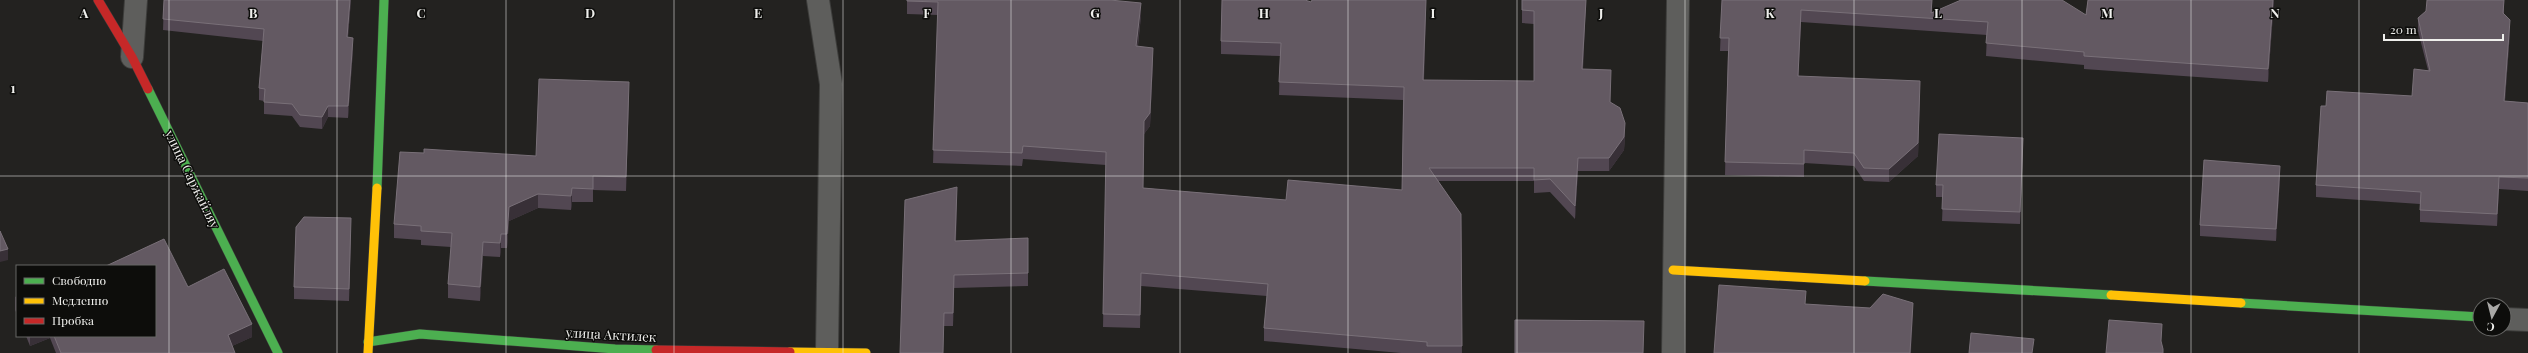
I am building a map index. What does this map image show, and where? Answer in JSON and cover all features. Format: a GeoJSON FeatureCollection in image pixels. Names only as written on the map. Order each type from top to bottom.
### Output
{"type":"FeatureCollection","features":[{"type":"Feature","properties":{"kind":"street","name":"улица Саржайляу"},"geometry":{"type":"LineString","coordinates":[[98,0],[132,57],[278,353]]}},
{"type":"Feature","properties":{"kind":"street"},"geometry":{"type":"LineString","coordinates":[[132,57],[136,0]]}},
{"type":"Feature","properties":{"kind":"street"},"geometry":{"type":"LineString","coordinates":[[368,353],[382,83],[384,0]]}},
{"type":"Feature","properties":{"kind":"street"},"geometry":{"type":"LineString","coordinates":[[818,0],[831,84],[826,351]]}},
{"type":"Feature","properties":{"kind":"street"},"geometry":{"type":"LineString","coordinates":[[1673,353],[1678,0]]}},
{"type":"Feature","properties":{"kind":"street"},"geometry":{"type":"LineString","coordinates":[[1673,270],[2472,317]]}},
{"type":"Feature","properties":{"kind":"street"},"geometry":{"type":"LineString","coordinates":[[2512,319],[2528,320]]}},
{"type":"Feature","properties":{"kind":"street","name":"улица Актилек"},"geometry":{"type":"LineString","coordinates":[[368,342],[420,334],[615,349],[826,351],[866,353]]}},
{"type":"Feature","properties":{"kind":"building"},"geometry":{"type":"Polygon","coordinates":[[[164,0],[350,0],[347,37],[353,38],[348,106],[328,106],[322,117],[300,115],[292,104],[264,102],[265,89],[259,88],[264,29],[163,19],[164,0]]]}},
{"type":"Feature","properties":{"kind":"building"},"geometry":{"type":"Polygon","coordinates":[[[907,0],[1110,0],[1141,3],[1136,46],[1153,48],[1150,113],[1144,121],[1143,188],[1286,200],[1288,180],[1402,190],[1404,87],[1279,82],[1281,43],[1221,41],[1222,0],[1305,0],[1311,2],[1312,0],[1426,0],[1423,80],[1534,81],[1534,11],[1522,10],[1522,0],[1586,0],[1582,69],[1611,70],[1610,102],[1620,108],[1625,123],[1624,137],[1609,158],[1578,158],[1575,206],[1550,179],[1534,180],[1534,168],[1429,168],[1461,214],[1462,346],[1427,346],[1427,342],[1264,328],[1268,284],[1141,273],[1140,315],[1103,314],[1106,152],[1023,146],[1022,153],[933,150],[938,2],[907,0]]]}},
{"type":"Feature","properties":{"kind":"building"},"geometry":{"type":"Polygon","coordinates":[[[1722,0],[1932,0],[1931,13],[1961,0],[2062,0],[2086,15],[2088,0],[2273,0],[2268,69],[2084,56],[2084,52],[1986,43],[1988,22],[1801,10],[1798,76],[1920,81],[1918,143],[1889,169],[1864,168],[1854,153],[1804,150],[1804,164],[1725,162],[1729,38],[1720,38],[1722,0]]]}},
{"type":"Feature","properties":{"kind":"building"},"geometry":{"type":"Polygon","coordinates":[[[2427,0],[2504,0],[2503,13],[2510,20],[2504,101],[2528,103],[2528,178],[2499,177],[2497,214],[2420,210],[2421,192],[2316,185],[2321,106],[2326,106],[2327,91],[2412,96],[2414,69],[2430,71],[2418,18],[2426,11],[2427,0]]]}},
{"type":"Feature","properties":{"kind":"building"},"geometry":{"type":"Polygon","coordinates":[[[539,79],[629,82],[626,177],[593,176],[593,189],[572,188],[571,196],[538,194],[509,207],[507,234],[501,234],[500,243],[483,242],[480,287],[448,284],[452,233],[421,231],[421,226],[394,224],[400,152],[424,153],[424,149],[536,156],[539,79]]]}},
{"type":"Feature","properties":{"kind":"building"},"geometry":{"type":"Polygon","coordinates":[[[1939,134],[2023,138],[2020,212],[1942,209],[1943,185],[1936,185],[1939,134]]]}},
{"type":"Feature","properties":{"kind":"building"},"geometry":{"type":"Polygon","coordinates":[[[2204,160],[2280,166],[2276,229],[2200,225],[2204,160]]]}},
{"type":"Feature","properties":{"kind":"building"},"geometry":{"type":"Polygon","coordinates":[[[957,187],[955,241],[1028,238],[1028,273],[954,275],[953,313],[944,313],[943,353],[900,353],[905,200],[957,187]]]}},
{"type":"Feature","properties":{"kind":"building"},"geometry":{"type":"Polygon","coordinates":[[[304,217],[351,218],[349,289],[294,287],[296,227],[304,217]]]}},
{"type":"Feature","properties":{"kind":"building"},"geometry":{"type":"Polygon","coordinates":[[[0,231],[8,249],[0,251],[0,231]]]}},
{"type":"Feature","properties":{"kind":"building"},"geometry":{"type":"Polygon","coordinates":[[[164,239],[188,287],[224,269],[252,324],[228,335],[235,353],[61,353],[54,337],[156,337],[156,265],[108,265],[164,239]]]}},
{"type":"Feature","properties":{"kind":"building"},"geometry":{"type":"Polygon","coordinates":[[[1719,285],[1806,291],[1805,304],[1870,308],[1883,294],[1913,303],[1910,353],[1714,353],[1719,285]]]}},
{"type":"Feature","properties":{"kind":"building"},"geometry":{"type":"Polygon","coordinates":[[[1515,320],[1644,321],[1643,353],[1515,353],[1515,320]]]}},
{"type":"Feature","properties":{"kind":"building"},"geometry":{"type":"Polygon","coordinates":[[[2109,320],[2162,324],[2161,341],[2163,353],[2106,353],[2109,320]]]}},
{"type":"Feature","properties":{"kind":"building"},"geometry":{"type":"Polygon","coordinates":[[[1971,333],[2034,339],[2032,353],[1969,353],[1971,333]]]}},
{"type":"Feature","properties":{"kind":"traffic: fast"},"geometry":{"type":"LineString","coordinates":[[377,188],[384,0]]}},
{"type":"Feature","properties":{"kind":"traffic: fast"},"geometry":{"type":"LineString","coordinates":[[148,89],[278,353]]}},
{"type":"Feature","properties":{"kind":"traffic: fast"},"geometry":{"type":"LineString","coordinates":[[1865,281],[2111,295]]}},
{"type":"Feature","properties":{"kind":"traffic: fast"},"geometry":{"type":"LineString","coordinates":[[2241,303],[2472,317]]}},
{"type":"Feature","properties":{"kind":"traffic: fast"},"geometry":{"type":"LineString","coordinates":[[368,342],[420,334],[615,349],[656,350]]}},
{"type":"Feature","properties":{"kind":"traffic: slow"},"geometry":{"type":"LineString","coordinates":[[368,353],[377,188]]}},
{"type":"Feature","properties":{"kind":"traffic: slow"},"geometry":{"type":"LineString","coordinates":[[1673,270],[1865,281]]}},
{"type":"Feature","properties":{"kind":"traffic: slow"},"geometry":{"type":"LineString","coordinates":[[2111,295],[2241,303]]}},
{"type":"Feature","properties":{"kind":"traffic: slow"},"geometry":{"type":"LineString","coordinates":[[790,352],[866,353]]}},
{"type":"Feature","properties":{"kind":"traffic: jam"},"geometry":{"type":"LineString","coordinates":[[98,0],[132,57],[148,89]]}},
{"type":"Feature","properties":{"kind":"traffic: jam"},"geometry":{"type":"LineString","coordinates":[[656,350],[790,352]]}}]}
